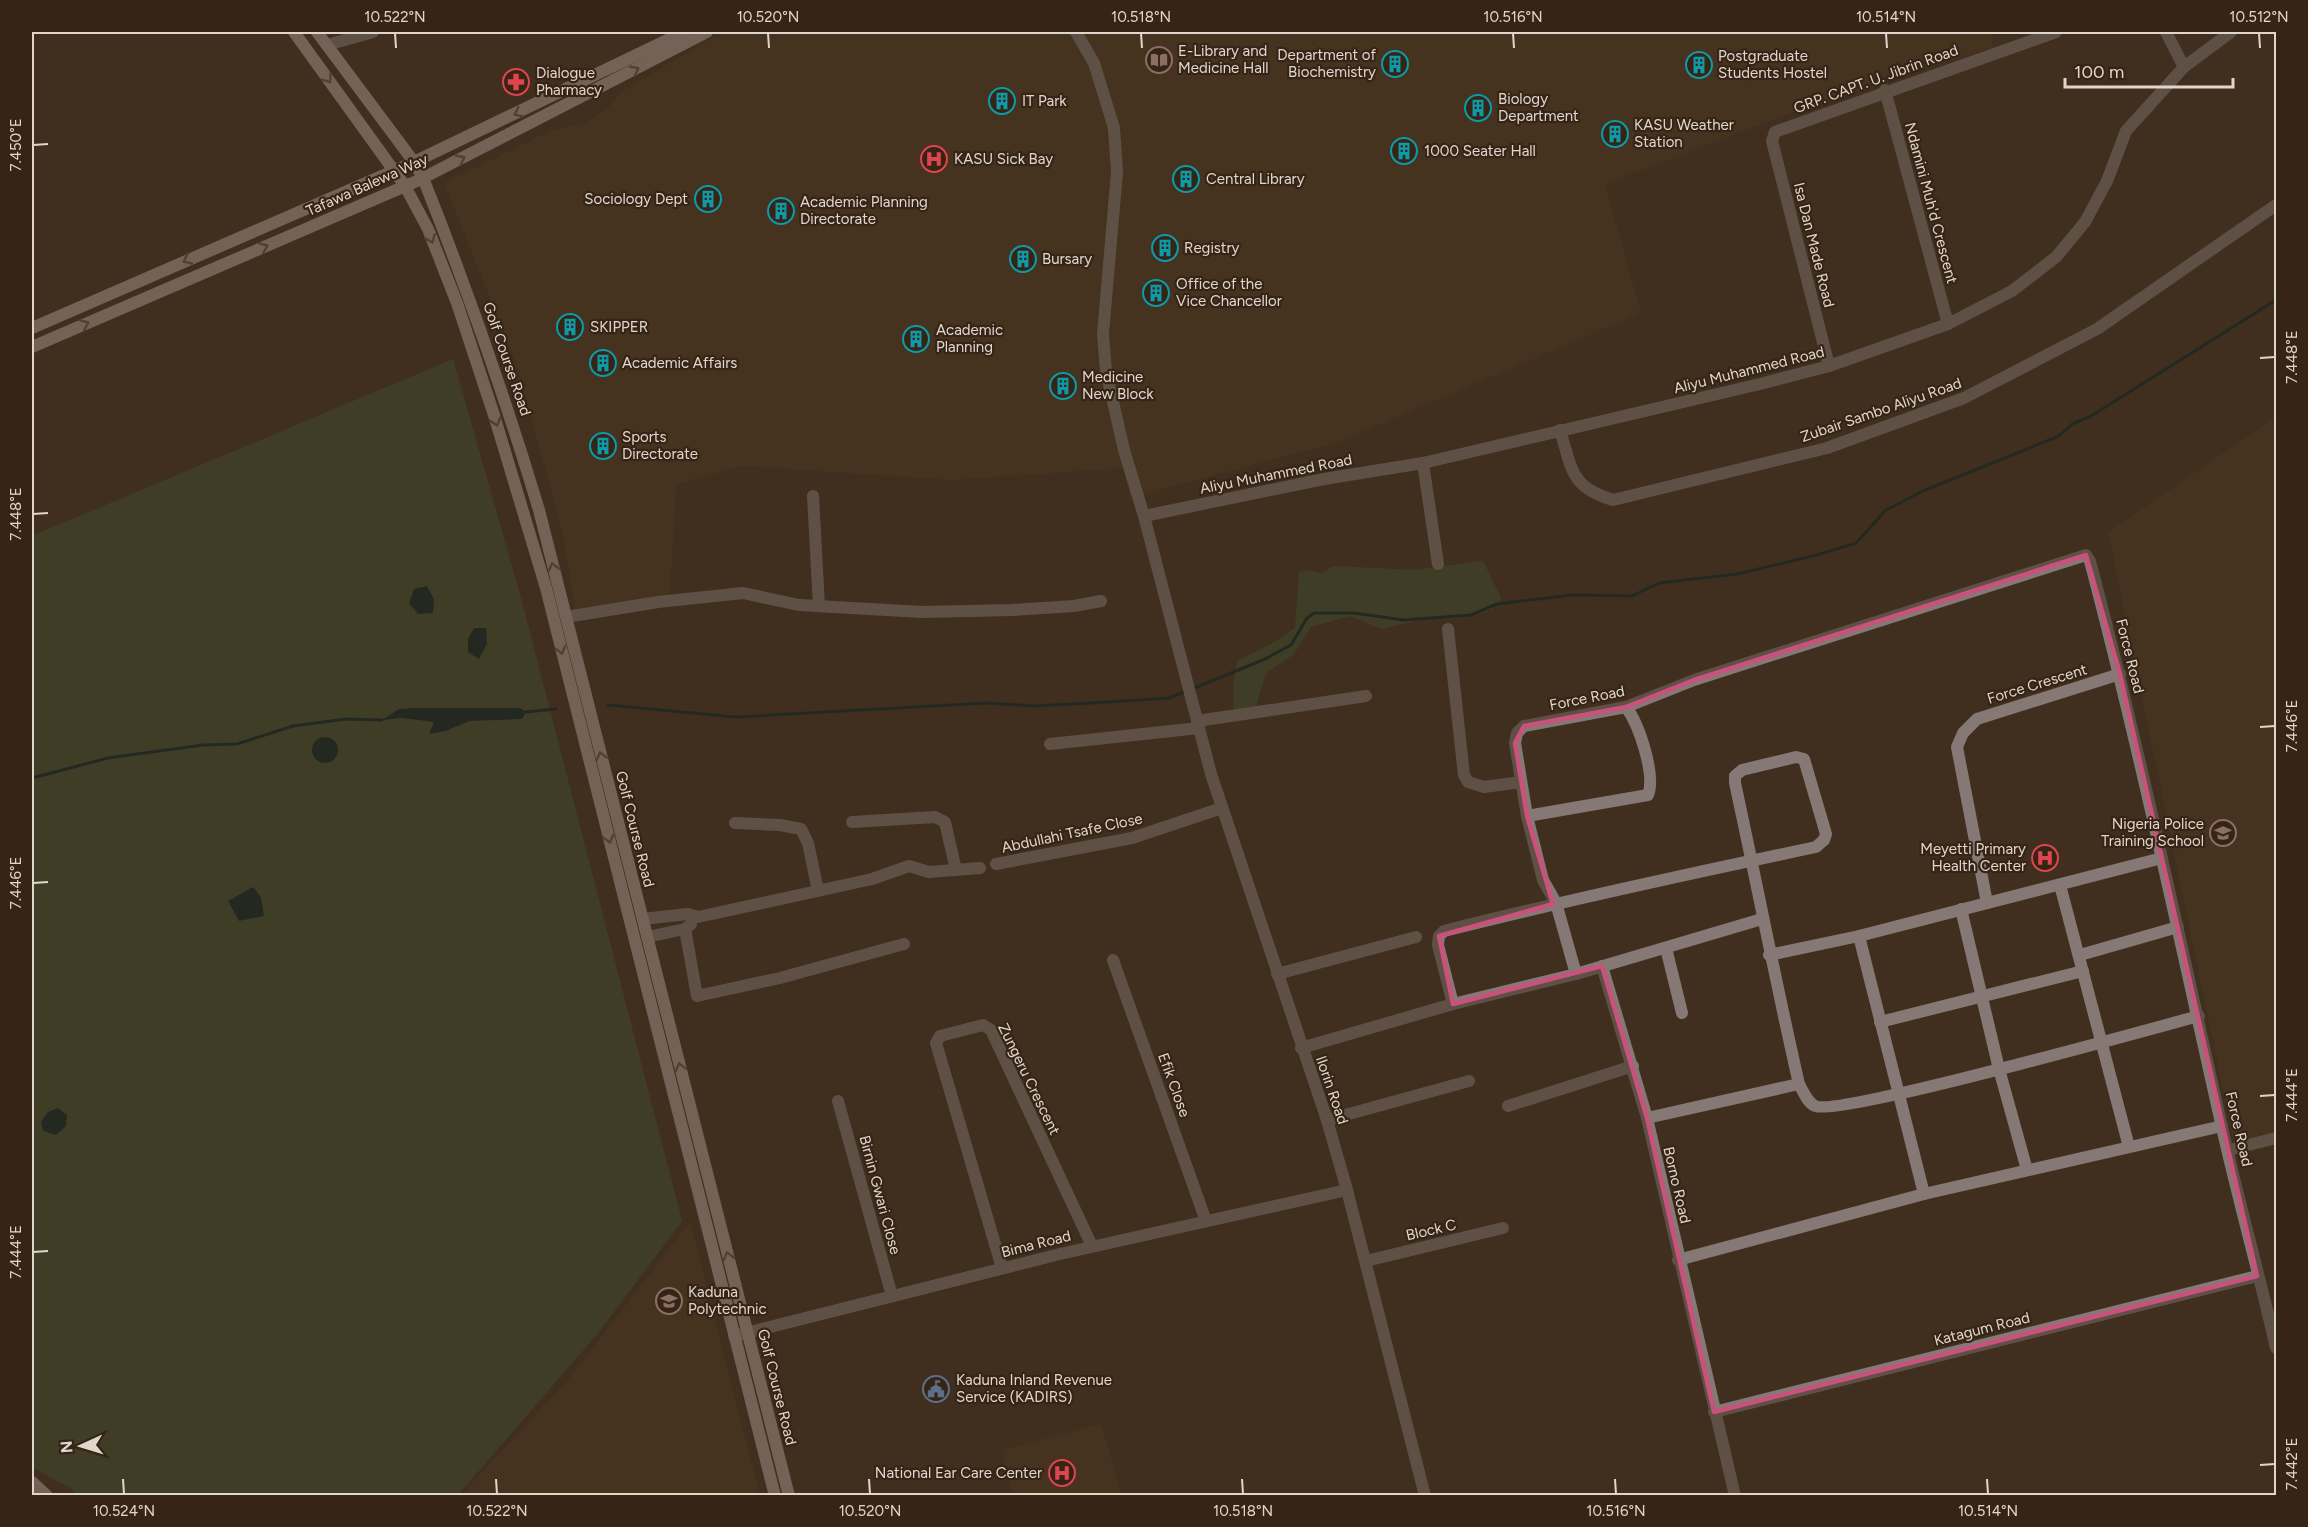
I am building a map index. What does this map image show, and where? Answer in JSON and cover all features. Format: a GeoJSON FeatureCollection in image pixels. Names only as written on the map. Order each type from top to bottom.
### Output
{"type":"FeatureCollection","features":[{"type":"Feature","properties":{"kind":"street","name":"Golf Course Road"},"geometry":{"type":"LineString","coordinates":[[294,32],[405,186],[428,229],[457,303],[525,514],[775,1496]]}},
{"type":"Feature","properties":{"kind":"street","name":"Golf Course Road"},"geometry":{"type":"LineString","coordinates":[[317,32],[414,162],[423,178],[471,298],[498,376],[538,510],[566,616],[789,1496]]}},
{"type":"Feature","properties":{"kind":"street"},"geometry":{"type":"LineString","coordinates":[[327,45],[374,32]]}},
{"type":"Feature","properties":{"kind":"street","name":"Tafawa Balewa Way"},"geometry":{"type":"LineString","coordinates":[[32,328],[414,162],[684,32]]}},
{"type":"Feature","properties":{"kind":"street","name":"Tafawa Balewa Way"},"geometry":{"type":"LineString","coordinates":[[32,348],[423,178],[707,32]]}},
{"type":"Feature","properties":{"kind":"street","name":"Ilorin Road"},"geometry":{"type":"LineString","coordinates":[[1076,32],[1094,63],[1114,128],[1117,172],[1103,333],[1106,371],[1124,450],[1144,516],[1222,808],[1327,1120],[1425,1496]]}},
{"type":"Feature","properties":{"kind":"street","name":"GRP. CAPT. U. Jibrin Road"},"geometry":{"type":"LineString","coordinates":[[1775,132],[1886,90],[2056,32]]}},
{"type":"Feature","properties":{"kind":"street"},"geometry":{"type":"LineString","coordinates":[[2166,32],[2184,67]]}},
{"type":"Feature","properties":{"kind":"street","name":"Aliyu Muhammed Road"},"geometry":{"type":"LineString","coordinates":[[1144,516],[1324,479],[1423,463],[1829,366],[1948,324],[2012,291],[2056,257],[2085,222],[2107,181],[2126,131],[2184,67],[2231,32]]}},
{"type":"Feature","properties":{"kind":"street","name":"Ndamini Muh'd Crescent"},"geometry":{"type":"LineString","coordinates":[[1886,90],[1948,324]]}},
{"type":"Feature","properties":{"kind":"street","name":"Isa Dan Made Road"},"geometry":{"type":"LineString","coordinates":[[1775,132],[1772,141],[1829,366]]}},
{"type":"Feature","properties":{"kind":"street","name":"Zubair Sambo Aliyu Road"},"geometry":{"type":"LineString","coordinates":[[1560,430],[1575,478],[1591,493],[1612,501],[1827,448],[1964,398],[2097,329],[2277,205]]}},
{"type":"Feature","properties":{"kind":"street"},"geometry":{"type":"LineString","coordinates":[[1423,463],[1438,564]]}},
{"type":"Feature","properties":{"kind":"street"},"geometry":{"type":"LineString","coordinates":[[813,496],[819,606]]}},
{"type":"Feature","properties":{"kind":"street"},"geometry":{"type":"LineString","coordinates":[[525,514],[538,510]]}},
{"type":"Feature","properties":{"kind":"street","name":"Force Road"},"geometry":{"type":"LineString","coordinates":[[1521,782],[1515,743],[1516,733],[1524,726],[1626,707],[1694,680],[2086,555],[2090,561],[2120,674],[2257,1276],[2272,1303],[2277,1348]]}},
{"type":"Feature","properties":{"kind":"street"},"geometry":{"type":"LineString","coordinates":[[566,616],[658,602],[743,593],[819,606],[922,612],[1023,609],[1101,600]]}},
{"type":"Feature","properties":{"kind":"street"},"geometry":{"type":"LineString","coordinates":[[1448,629],[1464,776],[1468,782],[1484,787],[1521,782],[1543,880],[1556,903],[1576,974]]}},
{"type":"Feature","properties":{"kind":"street","name":"Force Crescent"},"geometry":{"type":"LineString","coordinates":[[1986,903],[1957,747],[1963,733],[1977,719],[2120,674]]}},
{"type":"Feature","properties":{"kind":"street"},"geometry":{"type":"LineString","coordinates":[[1050,744],[1198,725],[1366,696]]}},
{"type":"Feature","properties":{"kind":"street"},"geometry":{"type":"LineString","coordinates":[[1527,816],[1648,795],[1651,776],[1634,717],[1626,707]]}},
{"type":"Feature","properties":{"kind":"street"},"geometry":{"type":"LineString","coordinates":[[1452,1004],[1438,945],[1439,936],[1444,931],[1556,903],[1752,861],[1816,848],[1824,840],[1826,834],[1804,759],[1796,757],[1742,770],[1735,776],[1752,861],[1769,955],[1800,1084],[1807,1098],[1815,1106],[1829,1108],[1896,1094],[2199,1016]]}},
{"type":"Feature","properties":{"kind":"street","name":"Abdullahi Tsafe Close"},"geometry":{"type":"LineString","coordinates":[[996,864],[1132,838],[1222,808]]}},
{"type":"Feature","properties":{"kind":"street"},"geometry":{"type":"LineString","coordinates":[[852,822],[935,817],[945,822],[949,832],[956,870]]}},
{"type":"Feature","properties":{"kind":"street"},"geometry":{"type":"LineString","coordinates":[[735,823],[780,825],[801,829],[808,843],[818,891]]}},
{"type":"Feature","properties":{"kind":"street"},"geometry":{"type":"LineString","coordinates":[[1769,955],[1859,936],[2162,858]]}},
{"type":"Feature","properties":{"kind":"street"},"geometry":{"type":"LineString","coordinates":[[643,919],[688,914],[698,917],[872,879],[909,866],[929,872],[980,868]]}},
{"type":"Feature","properties":{"kind":"street"},"geometry":{"type":"LineString","coordinates":[[2060,885],[2129,1147]]}},
{"type":"Feature","properties":{"kind":"street"},"geometry":{"type":"LineString","coordinates":[[1961,909],[1999,1069],[2027,1170]]}},
{"type":"Feature","properties":{"kind":"street"},"geometry":{"type":"LineString","coordinates":[[647,937],[685,929],[698,917]]}},
{"type":"Feature","properties":{"kind":"street"},"geometry":{"type":"LineString","coordinates":[[1301,1048],[1452,1004],[1576,974],[1762,919]]}},
{"type":"Feature","properties":{"kind":"street"},"geometry":{"type":"LineString","coordinates":[[2080,955],[2178,927]]}},
{"type":"Feature","properties":{"kind":"street"},"geometry":{"type":"LineString","coordinates":[[685,929],[697,996],[780,978],[904,944]]}},
{"type":"Feature","properties":{"kind":"street"},"geometry":{"type":"LineString","coordinates":[[1859,936],[1896,1094],[1923,1194]]}},
{"type":"Feature","properties":{"kind":"street"},"geometry":{"type":"LineString","coordinates":[[1277,974],[1416,937]]}},
{"type":"Feature","properties":{"kind":"street"},"geometry":{"type":"LineString","coordinates":[[1666,948],[1682,1013]]}},
{"type":"Feature","properties":{"kind":"street","name":"Efik Close"},"geometry":{"type":"LineString","coordinates":[[1113,960],[1206,1221]]}},
{"type":"Feature","properties":{"kind":"street","name":"Borno Road"},"geometry":{"type":"LineString","coordinates":[[1602,966],[1647,1118],[1678,1260],[1736,1496]]}},
{"type":"Feature","properties":{"kind":"street"},"geometry":{"type":"LineString","coordinates":[[1880,1022],[1983,998],[2083,971]]}},
{"type":"Feature","properties":{"kind":"street","name":"Zungeru Crescent"},"geometry":{"type":"LineString","coordinates":[[1002,1268],[936,1043],[940,1036],[983,1025],[991,1030],[1092,1246]]}},
{"type":"Feature","properties":{"kind":"street"},"geometry":{"type":"LineString","coordinates":[[1508,1106],[1633,1066]]}},
{"type":"Feature","properties":{"kind":"street"},"geometry":{"type":"LineString","coordinates":[[1327,1120],[1469,1081]]}},
{"type":"Feature","properties":{"kind":"street"},"geometry":{"type":"LineString","coordinates":[[1647,1118],[1800,1084]]}},
{"type":"Feature","properties":{"kind":"street","name":"Birnin Gwari Close"},"geometry":{"type":"LineString","coordinates":[[838,1101],[892,1296]]}},
{"type":"Feature","properties":{"kind":"street"},"geometry":{"type":"LineString","coordinates":[[1678,1260],[1923,1194],[2222,1126]]}},
{"type":"Feature","properties":{"kind":"street"},"geometry":{"type":"LineString","coordinates":[[2229,1150],[2277,1138]]}},
{"type":"Feature","properties":{"kind":"street","name":"Bima Road"},"geometry":{"type":"LineString","coordinates":[[734,1336],[1092,1246],[1347,1190]]}},
{"type":"Feature","properties":{"kind":"street","name":"Block C"},"geometry":{"type":"LineString","coordinates":[[1365,1261],[1503,1228]]}},
{"type":"Feature","properties":{"kind":"street","name":"Katagum Road"},"geometry":{"type":"LineString","coordinates":[[1714,1412],[2257,1276]]}},
{"type":"Feature","properties":{"kind":"street"},"geometry":{"type":"LineString","coordinates":[[32,1482],[47,1496]]}},
{"type":"Feature","properties":{"kind":"highlighted area"},"geometry":{"type":"Polygon","coordinates":[[[2086,555],[2120,674],[2257,1276],[1714,1412],[1647,1118],[1602,966],[1453,1004],[1439,936],[1553,904],[1527,816],[1515,743],[1524,726],[1626,707],[1694,680],[2086,555]]]}},
{"type":"Feature","properties":{"kind":"shaded area"},"geometry":{"type":"Polygon","coordinates":[[[722,32],[1991,32],[1993,47],[1788,114],[1605,184],[1641,313],[1341,441],[1130,498],[1123,468],[951,480],[742,466],[676,484],[670,596],[575,611],[563,534],[518,369],[444,183],[552,130],[584,124],[607,109],[623,91],[722,32]]]}},
{"type":"Feature","properties":{"kind":"shaded area","name":"Nigeria Police Training School"},"geometry":{"type":"Polygon","coordinates":[[[2276,417],[2276,1134],[2234,1144],[2108,532],[2276,417]]]}},
{"type":"Feature","properties":{"kind":"shaded area","name":"Kaduna Polytechnic"},"geometry":{"type":"Polygon","coordinates":[[[690,1222],[760,1495],[461,1495],[568,1380],[690,1222]]]}},
{"type":"Feature","properties":{"kind":"shaded area","name":"National Ear Care Center"},"geometry":{"type":"Polygon","coordinates":[[[1101,1424],[1122,1495],[1013,1495],[1002,1450],[1101,1424]]]}},
{"type":"Feature","properties":{"kind":"green space"},"geometry":{"type":"Polygon","coordinates":[[[453,359],[521,598],[682,1221],[598,1333],[458,1495],[75,1495],[72,1489],[32,1467],[32,536],[453,359]]]}},
{"type":"Feature","properties":{"kind":"green space"},"geometry":{"type":"Polygon","coordinates":[[[1483,561],[1501,598],[1494,608],[1479,614],[1456,618],[1424,619],[1381,629],[1350,616],[1311,627],[1294,654],[1266,673],[1256,706],[1234,709],[1233,687],[1237,661],[1273,643],[1295,628],[1299,572],[1307,570],[1322,573],[1333,566],[1414,570],[1483,561]]]}},
{"type":"Feature","properties":{"kind":"water"},"geometry":{"type":"Polygon","coordinates":[[[427,586],[434,599],[433,613],[418,614],[409,603],[414,589],[427,586]]]}},
{"type":"Feature","properties":{"kind":"water"},"geometry":{"type":"Polygon","coordinates":[[[474,628],[486,628],[487,644],[479,659],[468,652],[468,639],[474,628]]]}},
{"type":"Feature","properties":{"kind":"water"},"geometry":{"type":"Polygon","coordinates":[[[520,708],[526,712],[522,719],[469,721],[446,731],[429,734],[434,722],[402,718],[382,720],[399,709],[520,708]]]}},
{"type":"Feature","properties":{"kind":"water"},"geometry":{"type":"Polygon","coordinates":[[[325,737],[334,741],[338,750],[334,759],[325,763],[316,759],[312,750],[316,741],[325,737]]]}},
{"type":"Feature","properties":{"kind":"water"},"geometry":{"type":"Polygon","coordinates":[[[253,887],[261,897],[264,916],[239,921],[228,901],[253,887]]]}},
{"type":"Feature","properties":{"kind":"water"},"geometry":{"type":"Polygon","coordinates":[[[58,1108],[67,1115],[66,1126],[56,1135],[43,1131],[41,1122],[48,1112],[58,1108]]]}},
{"type":"Feature","properties":{"kind":"waterway"},"geometry":{"type":"LineString","coordinates":[[1192,689],[1265,659],[1291,645],[1307,618],[1314,613],[1354,613],[1403,620],[1471,615],[1497,604],[1572,595],[1632,596],[1659,583],[1737,574],[1856,543],[1886,510],[1923,491],[2059,436],[2072,424],[2091,416],[2276,300]]}},
{"type":"Feature","properties":{"kind":"waterway"},"geometry":{"type":"LineString","coordinates":[[608,705],[736,717],[987,703],[1034,706],[1090,703],[1169,698],[1186,691]]}},
{"type":"Feature","properties":{"kind":"waterway"},"geometry":{"type":"LineString","coordinates":[[526,712],[556,709]]}},
{"type":"Feature","properties":{"kind":"waterway"},"geometry":{"type":"LineString","coordinates":[[32,778],[108,758],[203,745],[237,744],[293,726],[346,719],[382,720]]}},
{"type":"Feature","properties":{"kind":"place","name":"E-Library and Medicine Hall"},"geometry":{"type":"Point","coordinates":[1159,60]}},
{"type":"Feature","properties":{"kind":"place","name":"Department of Biochemistry"},"geometry":{"type":"Point","coordinates":[1395,64]}},
{"type":"Feature","properties":{"kind":"place","name":"Postgraduate Students Hostel"},"geometry":{"type":"Point","coordinates":[1699,65]}},
{"type":"Feature","properties":{"kind":"place","name":"Dialogue Pharmacy"},"geometry":{"type":"Point","coordinates":[516,82]}},
{"type":"Feature","properties":{"kind":"place","name":"IT Park"},"geometry":{"type":"Point","coordinates":[1002,101]}},
{"type":"Feature","properties":{"kind":"place","name":"Biology Department"},"geometry":{"type":"Point","coordinates":[1478,108]}},
{"type":"Feature","properties":{"kind":"place","name":"KASU Weather Station"},"geometry":{"type":"Point","coordinates":[1615,134]}},
{"type":"Feature","properties":{"kind":"place","name":"1000 Seater Hall"},"geometry":{"type":"Point","coordinates":[1404,151]}},
{"type":"Feature","properties":{"kind":"place","name":"KASU Sick Bay"},"geometry":{"type":"Point","coordinates":[934,159]}},
{"type":"Feature","properties":{"kind":"place","name":"Central Library"},"geometry":{"type":"Point","coordinates":[1186,179]}},
{"type":"Feature","properties":{"kind":"place","name":"Sociology Dept"},"geometry":{"type":"Point","coordinates":[708,199]}},
{"type":"Feature","properties":{"kind":"place","name":"Academic Planning Directorate"},"geometry":{"type":"Point","coordinates":[781,211]}},
{"type":"Feature","properties":{"kind":"place","name":"Registry"},"geometry":{"type":"Point","coordinates":[1165,248]}},
{"type":"Feature","properties":{"kind":"place","name":"Bursary"},"geometry":{"type":"Point","coordinates":[1023,259]}},
{"type":"Feature","properties":{"kind":"place","name":"Office of the Vice Chancellor"},"geometry":{"type":"Point","coordinates":[1156,293]}},
{"type":"Feature","properties":{"kind":"place","name":"SKIPPER"},"geometry":{"type":"Point","coordinates":[570,327]}},
{"type":"Feature","properties":{"kind":"place","name":"Academic Planning"},"geometry":{"type":"Point","coordinates":[916,339]}},
{"type":"Feature","properties":{"kind":"place","name":"Academic Affairs"},"geometry":{"type":"Point","coordinates":[603,363]}},
{"type":"Feature","properties":{"kind":"place","name":"Medicine New Block"},"geometry":{"type":"Point","coordinates":[1063,386]}},
{"type":"Feature","properties":{"kind":"place","name":"Sports Directorate"},"geometry":{"type":"Point","coordinates":[603,446]}},
{"type":"Feature","properties":{"kind":"place","name":"Nigeria Police Training School"},"geometry":{"type":"Point","coordinates":[2223,833]}},
{"type":"Feature","properties":{"kind":"place","name":"Meyetti Primary Health Center"},"geometry":{"type":"Point","coordinates":[2045,858]}},
{"type":"Feature","properties":{"kind":"place","name":"Kaduna Polytechnic"},"geometry":{"type":"Point","coordinates":[669,1301]}},
{"type":"Feature","properties":{"kind":"place","name":"Kaduna Inland Revenue Service (KADIRS)"},"geometry":{"type":"Point","coordinates":[936,1389]}},
{"type":"Feature","properties":{"kind":"place","name":"National Ear Care Center"},"geometry":{"type":"Point","coordinates":[1062,1473]}}]}
